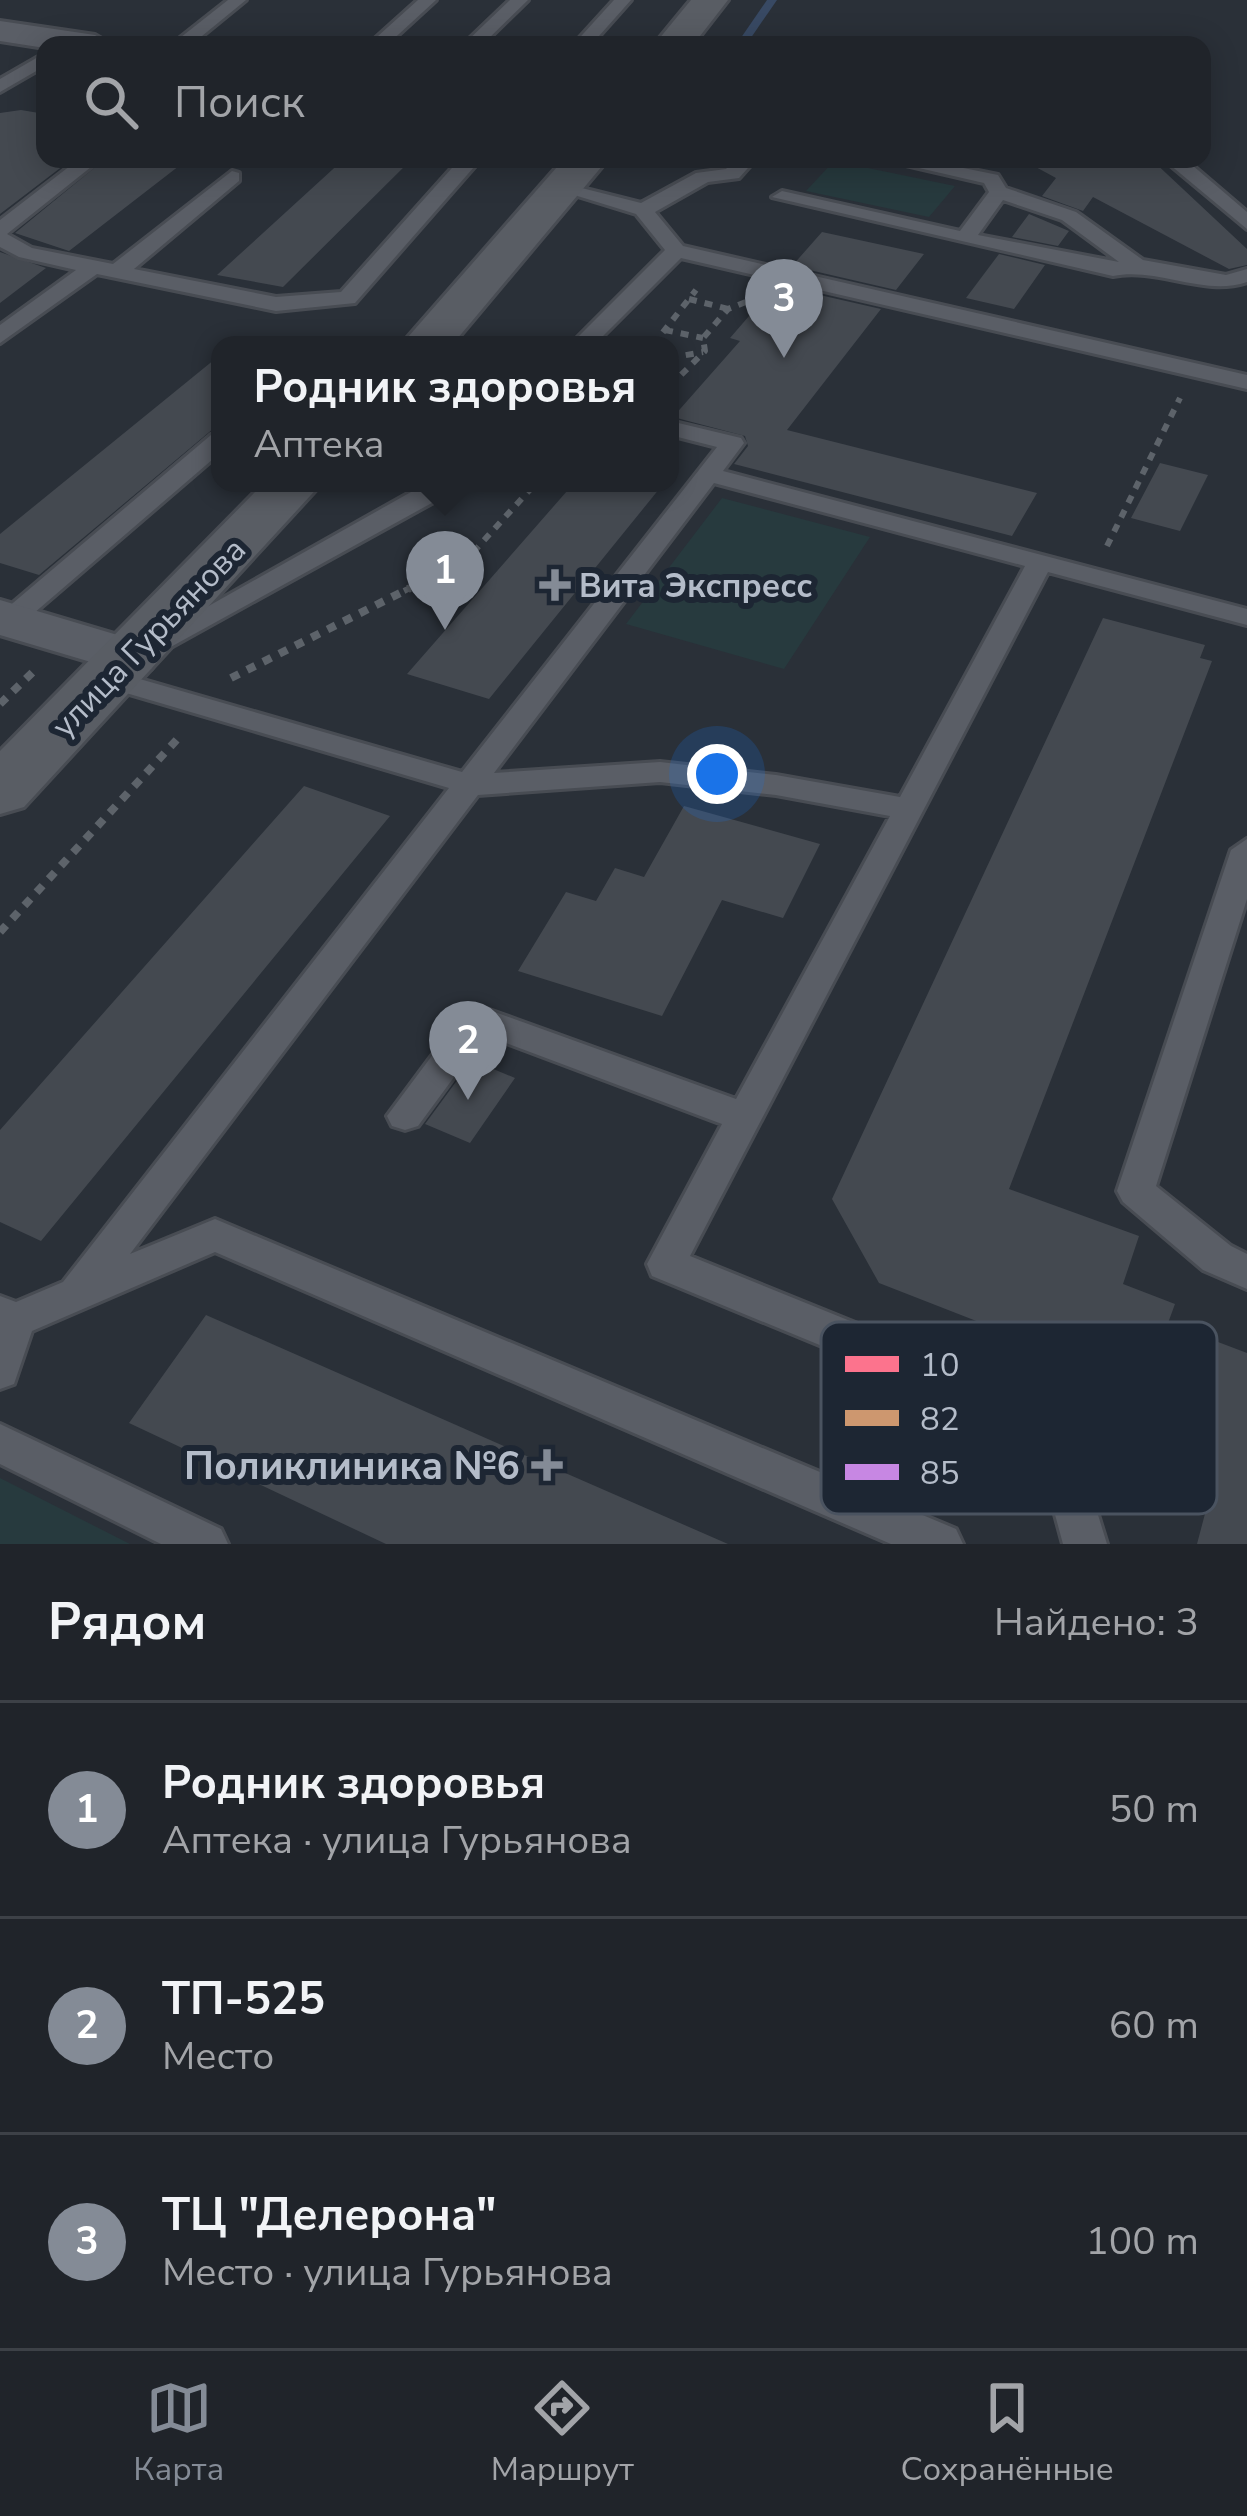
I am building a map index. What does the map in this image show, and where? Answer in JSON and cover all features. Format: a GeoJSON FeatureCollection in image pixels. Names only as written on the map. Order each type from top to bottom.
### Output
{"type":"FeatureCollection","features":[{"type":"Feature","properties":{"kind":"street"},"geometry":{"type":"LineString","coordinates":[[680,36],[710,0]]}},
{"type":"Feature","properties":{"kind":"street"},"geometry":{"type":"LineString","coordinates":[[0,31],[36,44]]}},
{"type":"Feature","properties":{"kind":"street"},"geometry":{"type":"LineString","coordinates":[[0,58],[36,55]]}},
{"type":"Feature","properties":{"kind":"street"},"geometry":{"type":"LineString","coordinates":[[434,336],[576,173]]}},
{"type":"Feature","properties":{"kind":"street","name":"улица Гурьянова"},"geometry":{"type":"LineString","coordinates":[[0,790],[287,492]]}},
{"type":"Feature","properties":{"kind":"street"},"geometry":{"type":"LineString","coordinates":[[4,618],[120,668]]}},
{"type":"Feature","properties":{"kind":"lane"},"geometry":{"type":"LineString","coordinates":[[191,36],[238,0]]}},
{"type":"Feature","properties":{"kind":"lane"},"geometry":{"type":"LineString","coordinates":[[387,36],[428,0]]}},
{"type":"Feature","properties":{"kind":"lane"},"geometry":{"type":"LineString","coordinates":[[482,36],[520,0]]}},
{"type":"Feature","properties":{"kind":"lane"},"geometry":{"type":"LineString","coordinates":[[590,36],[623,0]]}},
{"type":"Feature","properties":{"kind":"lane"},"geometry":{"type":"LineString","coordinates":[[0,87],[36,67]]}},
{"type":"Feature","properties":{"kind":"lane"},"geometry":{"type":"LineString","coordinates":[[81,168],[0,234],[26,253],[276,304],[347,298],[463,168]]}},
{"type":"Feature","properties":{"kind":"lane"},"geometry":{"type":"LineString","coordinates":[[644,210],[703,177],[732,174],[738,168]]}},
{"type":"Feature","properties":{"kind":"lane"},"geometry":{"type":"LineString","coordinates":[[936,168],[992,179],[999,192],[1069,216],[1136,265]]}},
{"type":"Feature","properties":{"kind":"lane"},"geometry":{"type":"LineString","coordinates":[[1184,168],[1247,223]]}},
{"type":"Feature","properties":{"kind":"lane"},"geometry":{"type":"LineString","coordinates":[[576,173],[644,210],[676,251],[1247,382]]}},
{"type":"Feature","properties":{"kind":"lane"},"geometry":{"type":"LineString","coordinates":[[116,272],[232,177]]}},
{"type":"Feature","properties":{"kind":"lane"},"geometry":{"type":"LineString","coordinates":[[965,238],[999,192]]}},
{"type":"Feature","properties":{"kind":"lane"},"geometry":{"type":"LineString","coordinates":[[782,197],[1113,270],[1136,265],[1227,282],[1247,275]]}},
{"type":"Feature","properties":{"kind":"lane"},"geometry":{"type":"LineString","coordinates":[[590,336],[676,251]]}},
{"type":"Feature","properties":{"kind":"lane"},"geometry":{"type":"LineString","coordinates":[[0,336],[93,267]]}},
{"type":"Feature","properties":{"kind":"lane"},"geometry":{"type":"LineString","coordinates":[[76,1295],[732,443],[679,430]]}},
{"type":"Feature","properties":{"kind":"lane"},"geometry":{"type":"LineString","coordinates":[[4,618],[211,447]]}},
{"type":"Feature","properties":{"kind":"lane"},"geometry":{"type":"LineString","coordinates":[[707,475],[1247,617]]}},
{"type":"Feature","properties":{"kind":"lane"},"geometry":{"type":"LineString","coordinates":[[120,668],[426,492]]}},
{"type":"Feature","properties":{"kind":"lane"},"geometry":{"type":"LineString","coordinates":[[821,1327],[666,1264],[1040,562]]}},
{"type":"Feature","properties":{"kind":"lane"},"geometry":{"type":"LineString","coordinates":[[120,668],[473,785],[660,772],[776,785],[909,809]]}},
{"type":"Feature","properties":{"kind":"lane"},"geometry":{"type":"LineString","coordinates":[[1247,850],[1136,1191],[1217,1258],[1247,1273]]}},
{"type":"Feature","properties":{"kind":"lane"},"geometry":{"type":"LineString","coordinates":[[405,1116],[478,1019],[745,1117]]}},
{"type":"Feature","properties":{"kind":"lane"},"geometry":{"type":"LineString","coordinates":[[0,1371],[8,1316],[76,1295],[215,1235],[821,1493]]}},
{"type":"Feature","properties":{"kind":"lane"},"geometry":{"type":"LineString","coordinates":[[0,1443],[206,1544]]}},
{"type":"Feature","properties":{"kind":"lane"},"geometry":{"type":"LineString","coordinates":[[871,1514],[941,1544]]}},
{"type":"Feature","properties":{"kind":"lane"},"geometry":{"type":"LineString","coordinates":[[1076,1514],[1084,1544]]}},
{"type":"Feature","properties":{"kind":"path"},"geometry":{"type":"LineString","coordinates":[[660,336],[719,261]]}},
{"type":"Feature","properties":{"kind":"path"},"geometry":{"type":"LineString","coordinates":[[689,299],[728,310],[744,307],[779,275]]}},
{"type":"Feature","properties":{"kind":"path"},"geometry":{"type":"LineString","coordinates":[[703,338],[728,310]]}},
{"type":"Feature","properties":{"kind":"path"},"geometry":{"type":"LineString","coordinates":[[665,330],[703,338]]}},
{"type":"Feature","properties":{"kind":"path"},"geometry":{"type":"LineString","coordinates":[[703,338],[705,351]]}},
{"type":"Feature","properties":{"kind":"path"},"geometry":{"type":"LineString","coordinates":[[679,356],[705,351]]}},
{"type":"Feature","properties":{"kind":"path"},"geometry":{"type":"LineString","coordinates":[[679,377],[705,351]]}},
{"type":"Feature","properties":{"kind":"path"},"geometry":{"type":"LineString","coordinates":[[1093,576],[1193,370]]}},
{"type":"Feature","properties":{"kind":"green space"},"geometry":{"type":"Polygon","coordinates":[[[827,168],[868,168],[955,186],[929,217],[806,191],[827,168]]]}},
{"type":"Feature","properties":{"kind":"green space"},"geometry":{"type":"Polygon","coordinates":[[[722,498],[870,537],[784,669],[626,624],[722,498]]]}},
{"type":"Feature","properties":{"kind":"green space"},"geometry":{"type":"Polygon","coordinates":[[[0,1478],[130,1544],[0,1544],[0,1478]]]}},
{"type":"Feature","properties":{"kind":"building"},"geometry":{"type":"Polygon","coordinates":[[[36,112],[36,168],[60,168],[0,214],[0,113],[36,112]]]}},
{"type":"Feature","properties":{"kind":"building"},"geometry":{"type":"Polygon","coordinates":[[[94,168],[176,168],[69,251],[15,233],[94,168]]]}},
{"type":"Feature","properties":{"kind":"building"},"geometry":{"type":"Polygon","coordinates":[[[334,168],[403,168],[283,287],[217,275],[334,168]]]}},
{"type":"Feature","properties":{"kind":"building"},"geometry":{"type":"Polygon","coordinates":[[[1038,168],[1161,168],[1247,249],[1247,265],[1229,269],[1093,197],[1083,211],[1042,196],[1056,178],[1038,168]]]}},
{"type":"Feature","properties":{"kind":"building"},"geometry":{"type":"Polygon","coordinates":[[[1029,214],[1069,231],[1058,246],[1012,237],[1029,214]]]}},
{"type":"Feature","properties":{"kind":"building"},"geometry":{"type":"Polygon","coordinates":[[[822,232],[924,254],[896,290],[792,266],[822,232]]]}},
{"type":"Feature","properties":{"kind":"building"},"geometry":{"type":"Polygon","coordinates":[[[0,252],[46,268],[0,303],[0,252]]]}},
{"type":"Feature","properties":{"kind":"building"},"geometry":{"type":"Polygon","coordinates":[[[999,254],[1045,265],[1014,309],[966,298],[999,254]]]}},
{"type":"Feature","properties":{"kind":"building"},"geometry":{"type":"Polygon","coordinates":[[[776,285],[881,309],[787,430],[1037,493],[1012,536],[734,464],[748,446],[745,436],[679,419],[679,410],[740,341],[730,338],[776,285]]]}},
{"type":"Feature","properties":{"kind":"building"},"geometry":{"type":"Polygon","coordinates":[[[211,362],[211,431],[39,575],[0,563],[0,534],[211,362]]]}},
{"type":"Feature","properties":{"kind":"building"},"geometry":{"type":"Polygon","coordinates":[[[1160,463],[1208,475],[1180,531],[1131,518],[1160,463]]]}},
{"type":"Feature","properties":{"kind":"building"},"geometry":{"type":"Polygon","coordinates":[[[566,492],[657,492],[489,699],[407,674],[566,492]]]}},
{"type":"Feature","properties":{"kind":"building"},"geometry":{"type":"Polygon","coordinates":[[[1103,618],[1205,645],[1200,658],[1212,661],[1009,1189],[1139,1236],[1123,1284],[1175,1304],[1168,1322],[979,1322],[879,1283],[832,1199],[1103,618]]]}},
{"type":"Feature","properties":{"kind":"building"},"geometry":{"type":"Polygon","coordinates":[[[304,786],[390,816],[41,1241],[0,1222],[0,1130],[304,786]]]}},
{"type":"Feature","properties":{"kind":"building"},"geometry":{"type":"Polygon","coordinates":[[[684,806],[820,844],[783,918],[722,900],[662,1016],[518,971],[566,892],[596,901],[615,868],[644,877],[684,806]]]}},
{"type":"Feature","properties":{"kind":"building"},"geometry":{"type":"Polygon","coordinates":[[[472,1060],[515,1078],[470,1143],[425,1124],[472,1060]]]}},
{"type":"Feature","properties":{"kind":"building"},"geometry":{"type":"Polygon","coordinates":[[[206,1315],[728,1544],[386,1544],[129,1423],[206,1315]]]}},
{"type":"Feature","properties":{"kind":"building"},"geometry":{"type":"Polygon","coordinates":[[[1217,1342],[1247,1353],[1247,1544],[1197,1544],[1205,1514],[1217,1514],[1217,1342]]]}},
{"type":"Feature","properties":{"kind":"waterway"},"geometry":{"type":"LineString","coordinates":[[747,36],[772,0]]}},
{"type":"Feature","properties":{"kind":"place","name":"ТЦ \"Делерона\""},"geometry":{"type":"Point","coordinates":[784,358]}},
{"type":"Feature","properties":{"kind":"place","name":"Вита Экспресс"},"geometry":{"type":"Point","coordinates":[555,585]}},
{"type":"Feature","properties":{"kind":"place","name":"Родник здоровья"},"geometry":{"type":"Point","coordinates":[445,630]}},
{"type":"Feature","properties":{"kind":"place","name":"ТП-525"},"geometry":{"type":"Point","coordinates":[468,1100]}},
{"type":"Feature","properties":{"kind":"place","name":"Поликлиника №6"},"geometry":{"type":"Point","coordinates":[547,1465]}}]}
